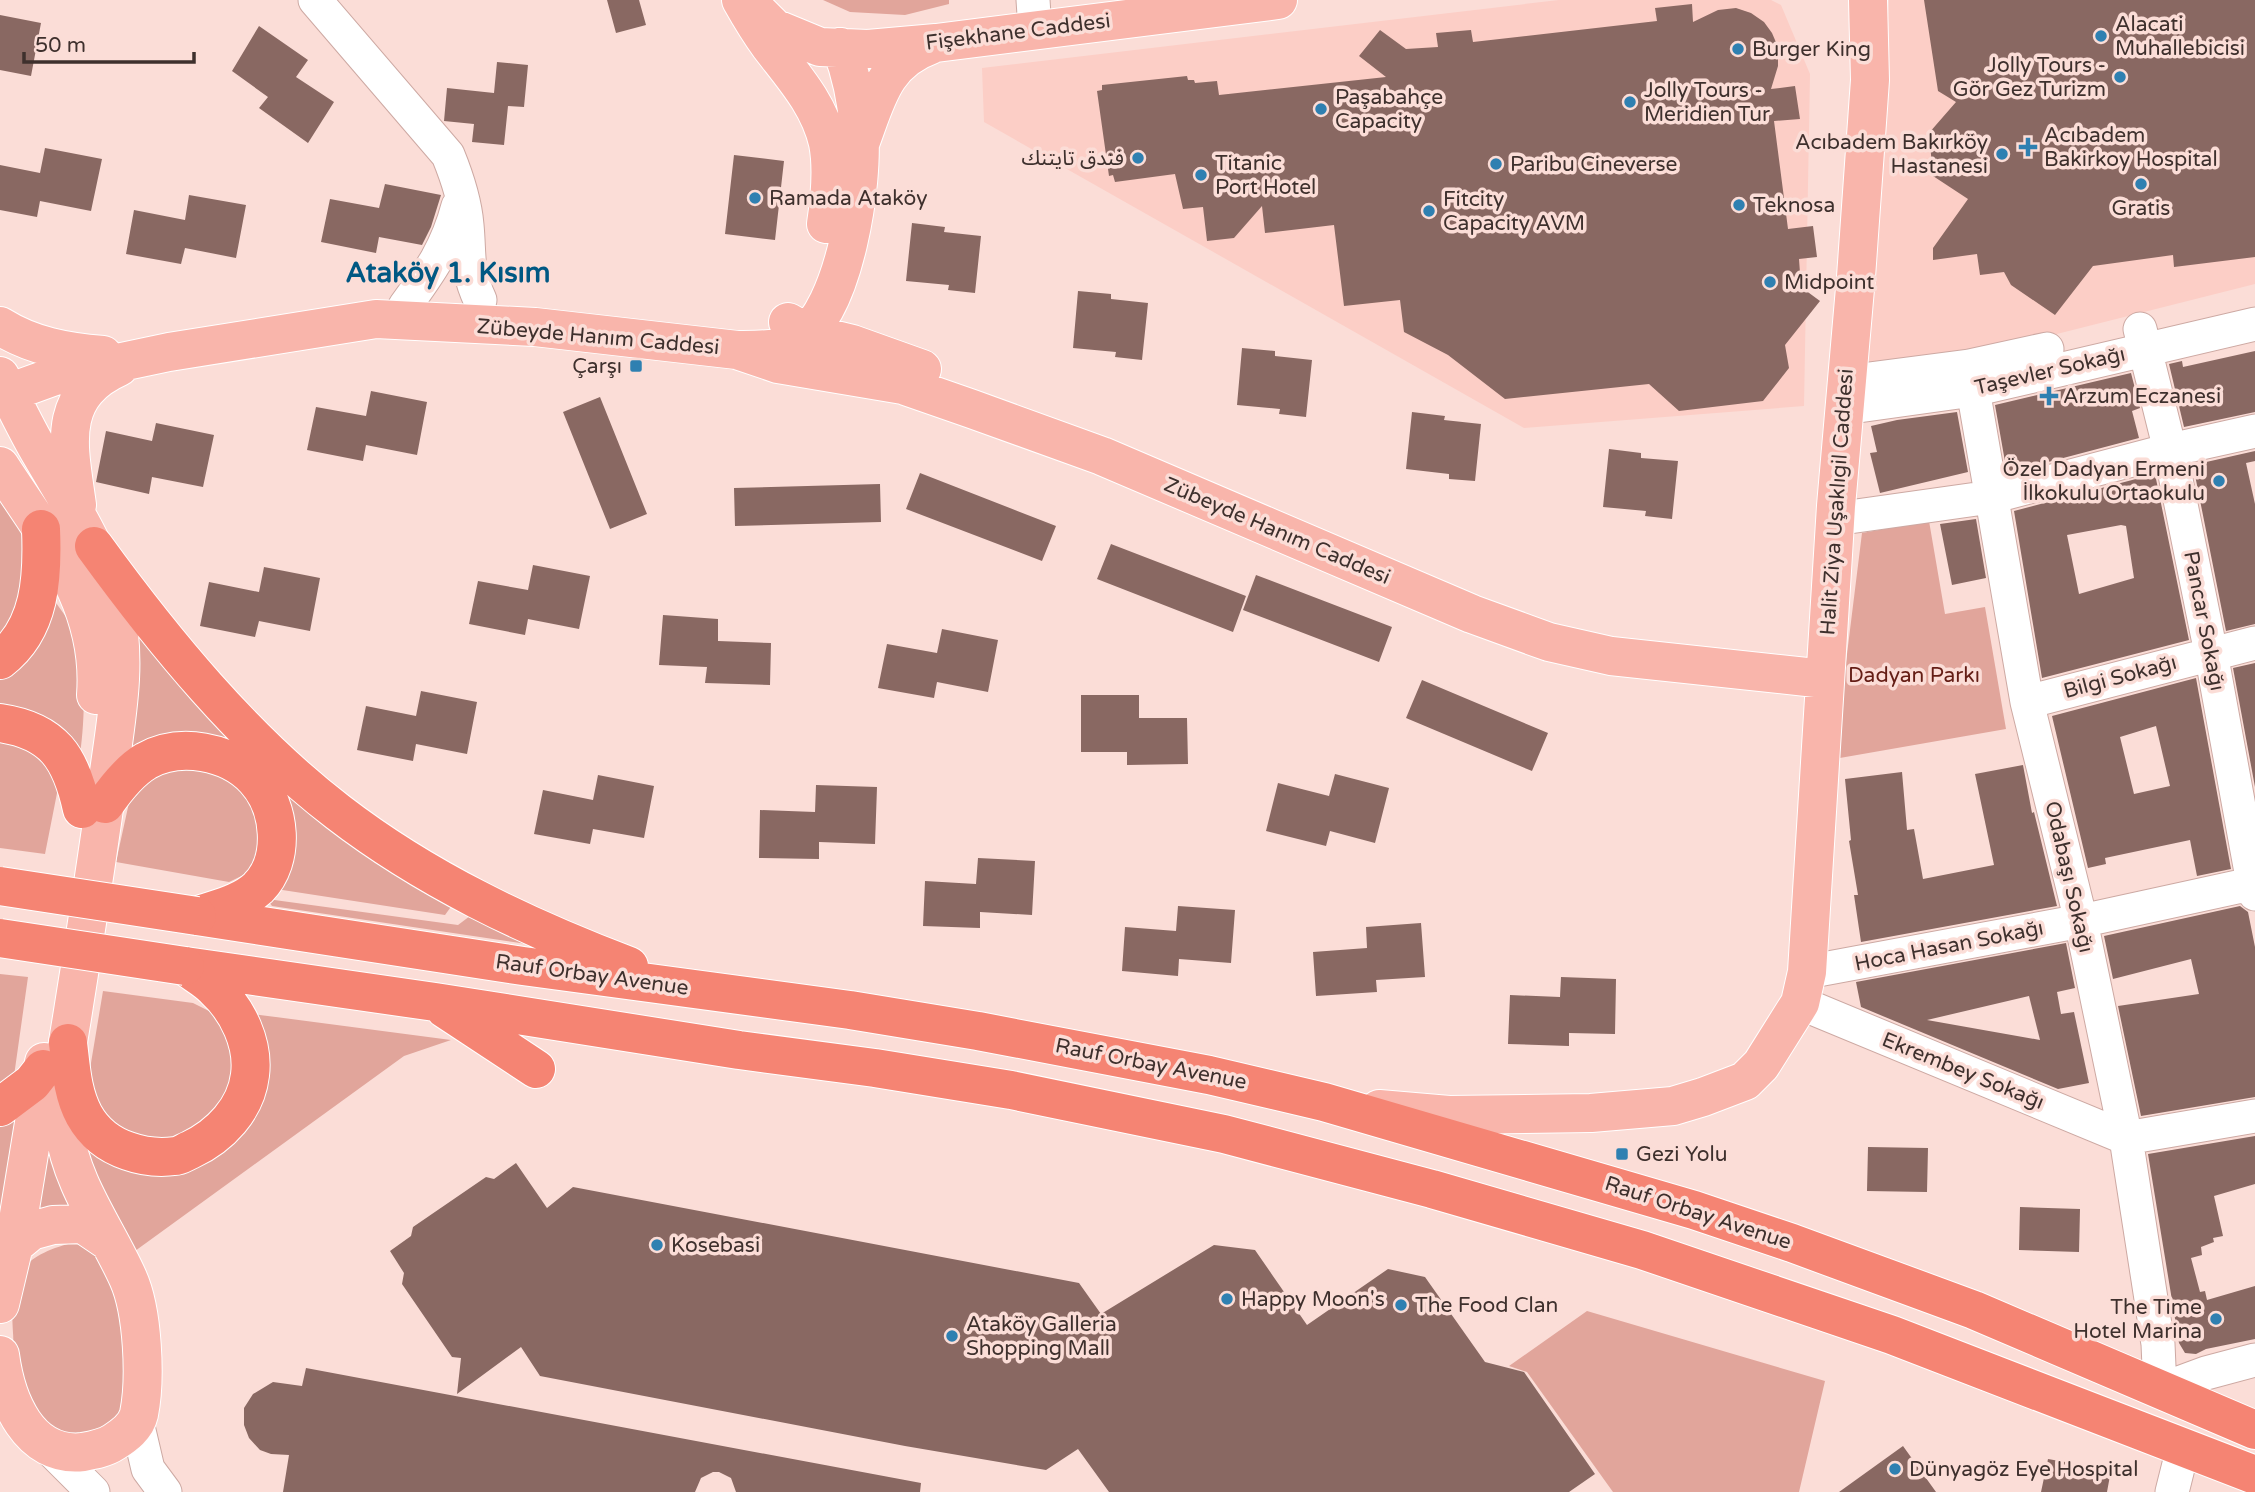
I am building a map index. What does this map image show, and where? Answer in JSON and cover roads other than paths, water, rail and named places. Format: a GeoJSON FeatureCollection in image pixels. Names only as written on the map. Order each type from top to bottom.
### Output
{"type":"FeatureCollection","features":[{"type":"Feature","properties":{"kind":"highway"},"geometry":{"type":"LineString","coordinates":[[0,660],[22,638],[37,604],[42,555],[21,506]]}},
{"type":"Feature","properties":{"kind":"highway"},"geometry":{"type":"LineString","coordinates":[[87,534],[134,602],[191,669],[259,741],[338,812],[468,896],[593,952],[686,988]]}},
{"type":"Feature","properties":{"kind":"highway"},"geometry":{"type":"LineString","coordinates":[[0,723],[22,726],[46,738],[58,749],[94,807],[146,761],[170,753],[190,750],[217,756],[237,765],[255,778],[267,794],[277,834],[276,855],[272,867],[257,888],[244,898],[197,916]]}},
{"type":"Feature","properties":{"kind":"highway","name":"Rauf Orbay Avenue"},"geometry":{"type":"LineString","coordinates":[[0,886],[523,967],[850,1010],[1076,1048],[1324,1102],[1694,1210],[1792,1243],[1974,1310],[2255,1430]]}},
{"type":"Feature","properties":{"kind":"highway"},"geometry":{"type":"LineString","coordinates":[[0,938],[739,1050],[875,1068],[1011,1090],[1237,1138],[1446,1192],[1642,1250],[1892,1335],[2255,1475]]}},
{"type":"Feature","properties":{"kind":"highway"},"geometry":{"type":"LineString","coordinates":[[0,1107],[32,1083],[56,1056],[74,1089],[84,1115],[97,1133],[118,1148],[141,1155],[177,1156],[206,1142],[226,1126],[240,1105],[250,1077],[251,1057],[239,1020],[228,1003],[215,988],[186,967]]}},
{"type":"Feature","properties":{"kind":"highway"},"geometry":{"type":"LineString","coordinates":[[435,1002],[536,1069]]}},
{"type":"Feature","properties":{"kind":"main road"},"geometry":{"type":"LineString","coordinates":[[743,0],[774,14],[791,15],[858,73]]}},
{"type":"Feature","properties":{"kind":"main road","name":"Zübeyde Hanım Caddesi"},"geometry":{"type":"LineString","coordinates":[[737,350],[790,345],[804,297],[820,258],[830,189],[828,144],[811,100],[759,30],[743,0]]}},
{"type":"Feature","properties":{"kind":"main road","name":"Fişekhane Caddesi"},"geometry":{"type":"LineString","coordinates":[[858,73],[868,49],[936,43],[1034,15],[1278,0]]}},
{"type":"Feature","properties":{"kind":"main road","name":"Halit Ziya Uşaklıgil Caddesi"},"geometry":{"type":"LineString","coordinates":[[1804,988],[1835,519],[1870,80],[1868,0]]}},
{"type":"Feature","properties":{"kind":"main road","name":"Zübeyde Hanım Caddesi"},"geometry":{"type":"LineString","coordinates":[[3,388],[140,358],[391,313],[442,324],[500,309],[688,322],[795,326],[827,307],[842,268],[853,214],[860,143],[858,73],[902,60],[915,51],[936,43]]}},
{"type":"Feature","properties":{"kind":"main road"},"geometry":{"type":"LineString","coordinates":[[842,268],[848,309],[863,335],[899,359]]}},
{"type":"Feature","properties":{"kind":"main road","name":"Zübeyde Hanım Caddesi"},"geometry":{"type":"LineString","coordinates":[[500,309],[737,350],[778,364],[903,385],[1102,457],[1472,614],[1552,634],[1610,638],[1674,654],[1825,666]]}},
{"type":"Feature","properties":{"kind":"main road"},"geometry":{"type":"LineString","coordinates":[[0,326],[54,350],[140,358]]}},
{"type":"Feature","properties":{"kind":"main road"},"geometry":{"type":"LineString","coordinates":[[795,326],[899,359]]}},
{"type":"Feature","properties":{"kind":"main road","name":"Zübeyde Hanım Caddesi"},"geometry":{"type":"LineString","coordinates":[[87,534],[71,455],[70,427],[75,406],[84,390],[101,375],[140,358]]}},
{"type":"Feature","properties":{"kind":"main road","name":"Zübeyde Hanım Caddesi"},"geometry":{"type":"LineString","coordinates":[[899,359],[1351,540],[1552,634]]}},
{"type":"Feature","properties":{"kind":"main road"},"geometry":{"type":"LineString","coordinates":[[0,1304],[56,1056],[94,807],[122,676],[122,657],[114,605],[106,576],[87,534],[3,388]]}},
{"type":"Feature","properties":{"kind":"main road"},"geometry":{"type":"LineString","coordinates":[[0,466],[21,506],[78,588],[88,618],[96,654],[94,807]]}},
{"type":"Feature","properties":{"kind":"main road"},"geometry":{"type":"LineString","coordinates":[[1324,1102],[1385,1110],[1461,1115],[1591,1113],[1673,1106],[1745,1081],[1761,1065],[1804,988]]}},
{"type":"Feature","properties":{"kind":"main road"},"geometry":{"type":"LineString","coordinates":[[0,1355],[9,1395],[22,1420],[36,1438],[50,1449],[71,1453],[110,1445],[137,1422],[142,1401],[144,1363],[130,1281],[69,1159],[63,1127],[63,1089],[56,1056]]}},
{"type":"Feature","properties":{"kind":"main road"},"geometry":{"type":"LineString","coordinates":[[14,1245],[31,1231],[53,1225],[83,1224],[108,1241]]}},
{"type":"Feature","properties":{"kind":"street"},"geometry":{"type":"LineString","coordinates":[[315,0],[448,155],[457,178],[467,223],[471,279],[500,309]]}},
{"type":"Feature","properties":{"kind":"street"},"geometry":{"type":"LineString","coordinates":[[391,313],[430,272],[451,236],[461,197]]}},
{"type":"Feature","properties":{"kind":"street","name":"Taşevler Sokağı"},"geometry":{"type":"LineString","coordinates":[[1845,395],[1971,378],[2142,339],[2255,306]]}},
{"type":"Feature","properties":{"kind":"street","name":"Taşevler Sokağı"},"geometry":{"type":"LineString","coordinates":[[2142,339],[2255,324]]}},
{"type":"Feature","properties":{"kind":"street","name":"Pancar Sokağı"},"geometry":{"type":"LineString","coordinates":[[2142,339],[2170,450],[2254,887]]}},
{"type":"Feature","properties":{"kind":"street","name":"Odabaşı Sokağı"},"geometry":{"type":"LineString","coordinates":[[1971,378],[2026,702],[2081,921],[2126,1138],[2158,1344],[2160,1390]]}},
{"type":"Feature","properties":{"kind":"street"},"geometry":{"type":"LineString","coordinates":[[1835,519],[1991,497],[2170,450],[2255,431]]}},
{"type":"Feature","properties":{"kind":"street","name":"Bilgi Sokağı"},"geometry":{"type":"LineString","coordinates":[[2026,702],[2255,643]]}},
{"type":"Feature","properties":{"kind":"street","name":"Hoca Hasan Sokağı"},"geometry":{"type":"LineString","coordinates":[[1804,988],[2081,921],[2254,887]]}},
{"type":"Feature","properties":{"kind":"street","name":"Ekrembey Sokağı"},"geometry":{"type":"LineString","coordinates":[[1804,988],[2126,1138]]}},
{"type":"Feature","properties":{"kind":"street"},"geometry":{"type":"LineString","coordinates":[[2126,1138],[2255,1116]]}},
{"type":"Feature","properties":{"kind":"street"},"geometry":{"type":"LineString","coordinates":[[2160,1390],[2206,1373],[2255,1360]]}},
{"type":"Feature","properties":{"kind":"street"},"geometry":{"type":"LineString","coordinates":[[137,1422],[148,1469],[165,1492]]}},
{"type":"Feature","properties":{"kind":"street"},"geometry":{"type":"LineString","coordinates":[[2172,1492],[2183,1448]]}},
{"type":"Feature","properties":{"kind":"street"},"geometry":{"type":"LineString","coordinates":[[50,1449],[93,1492]]}},
{"type":"Feature","properties":{"kind":"place","name":"Alacati Muhallebicisi"},"geometry":{"type":"Point","coordinates":[2101,36]}},
{"type":"Feature","properties":{"kind":"place","name":"Burger King"},"geometry":{"type":"Point","coordinates":[1738,49]}},
{"type":"Feature","properties":{"kind":"place","name":"Jolly Tours - Gör Gez Turizm"},"geometry":{"type":"Point","coordinates":[2120,77]}},
{"type":"Feature","properties":{"kind":"place","name":"Jolly Tours - Meridien Tur"},"geometry":{"type":"Point","coordinates":[1630,102]}},
{"type":"Feature","properties":{"kind":"place","name":"Paşabahçe Capacity"},"geometry":{"type":"Point","coordinates":[1321,109]}},
{"type":"Feature","properties":{"kind":"place","name":"Acıbadem Bakirkoy Hospital"},"geometry":{"type":"Point","coordinates":[2028,147]}},
{"type":"Feature","properties":{"kind":"place","name":"Acıbadem Bakırköy Hastanesi"},"geometry":{"type":"Point","coordinates":[2002,154]}},
{"type":"Feature","properties":{"kind":"place","name":"فندق تايتنك"},"geometry":{"type":"Point","coordinates":[1138,158]}},
{"type":"Feature","properties":{"kind":"place","name":"Paribu Cineverse"},"geometry":{"type":"Point","coordinates":[1496,164]}},
{"type":"Feature","properties":{"kind":"place","name":"Titanic Port Hotel"},"geometry":{"type":"Point","coordinates":[1201,175]}},
{"type":"Feature","properties":{"kind":"place","name":"Gratis"},"geometry":{"type":"Point","coordinates":[2141,184]}},
{"type":"Feature","properties":{"kind":"place","name":"Ramada Ataköy"},"geometry":{"type":"Point","coordinates":[755,198]}},
{"type":"Feature","properties":{"kind":"place","name":"Teknosa"},"geometry":{"type":"Point","coordinates":[1739,205]}},
{"type":"Feature","properties":{"kind":"place","name":"Fitcity Capacity AVM"},"geometry":{"type":"Point","coordinates":[1429,211]}},
{"type":"Feature","properties":{"kind":"place","name":"Midpoint"},"geometry":{"type":"Point","coordinates":[1770,282]}},
{"type":"Feature","properties":{"kind":"place","name":"Çarşı"},"geometry":{"type":"Point","coordinates":[636,366]}},
{"type":"Feature","properties":{"kind":"place","name":"Arzum Eczanesi"},"geometry":{"type":"Point","coordinates":[2049,396]}},
{"type":"Feature","properties":{"kind":"place","name":"Özel Dadyan Ermeni İlkokulu Ortaokulu"},"geometry":{"type":"Point","coordinates":[2219,481]}},
{"type":"Feature","properties":{"kind":"place","name":"Gezi Yolu"},"geometry":{"type":"Point","coordinates":[1622,1154]}},
{"type":"Feature","properties":{"kind":"place","name":"Kosebasi"},"geometry":{"type":"Point","coordinates":[657,1245]}},
{"type":"Feature","properties":{"kind":"place","name":"Happy Moon's"},"geometry":{"type":"Point","coordinates":[1227,1299]}},
{"type":"Feature","properties":{"kind":"place","name":"The Food Clan"},"geometry":{"type":"Point","coordinates":[1401,1305]}},
{"type":"Feature","properties":{"kind":"place","name":"The Time Hotel Marina"},"geometry":{"type":"Point","coordinates":[2216,1319]}},
{"type":"Feature","properties":{"kind":"place","name":"Ataköy Galleria Shopping Mall"},"geometry":{"type":"Point","coordinates":[952,1336]}},
{"type":"Feature","properties":{"kind":"place","name":"Dünyagöz Eye Hospital"},"geometry":{"type":"Point","coordinates":[1895,1469]}},
{"type":"Feature","properties":{"kind":"district","name":"Ataköy 1. Kısım"},"geometry":{"type":"Point","coordinates":[448,273]}},
{"type":"Feature","properties":{"kind":"park label","name":"Dadyan Parkı"},"geometry":{"type":"Point","coordinates":[1914,675]}}]}
